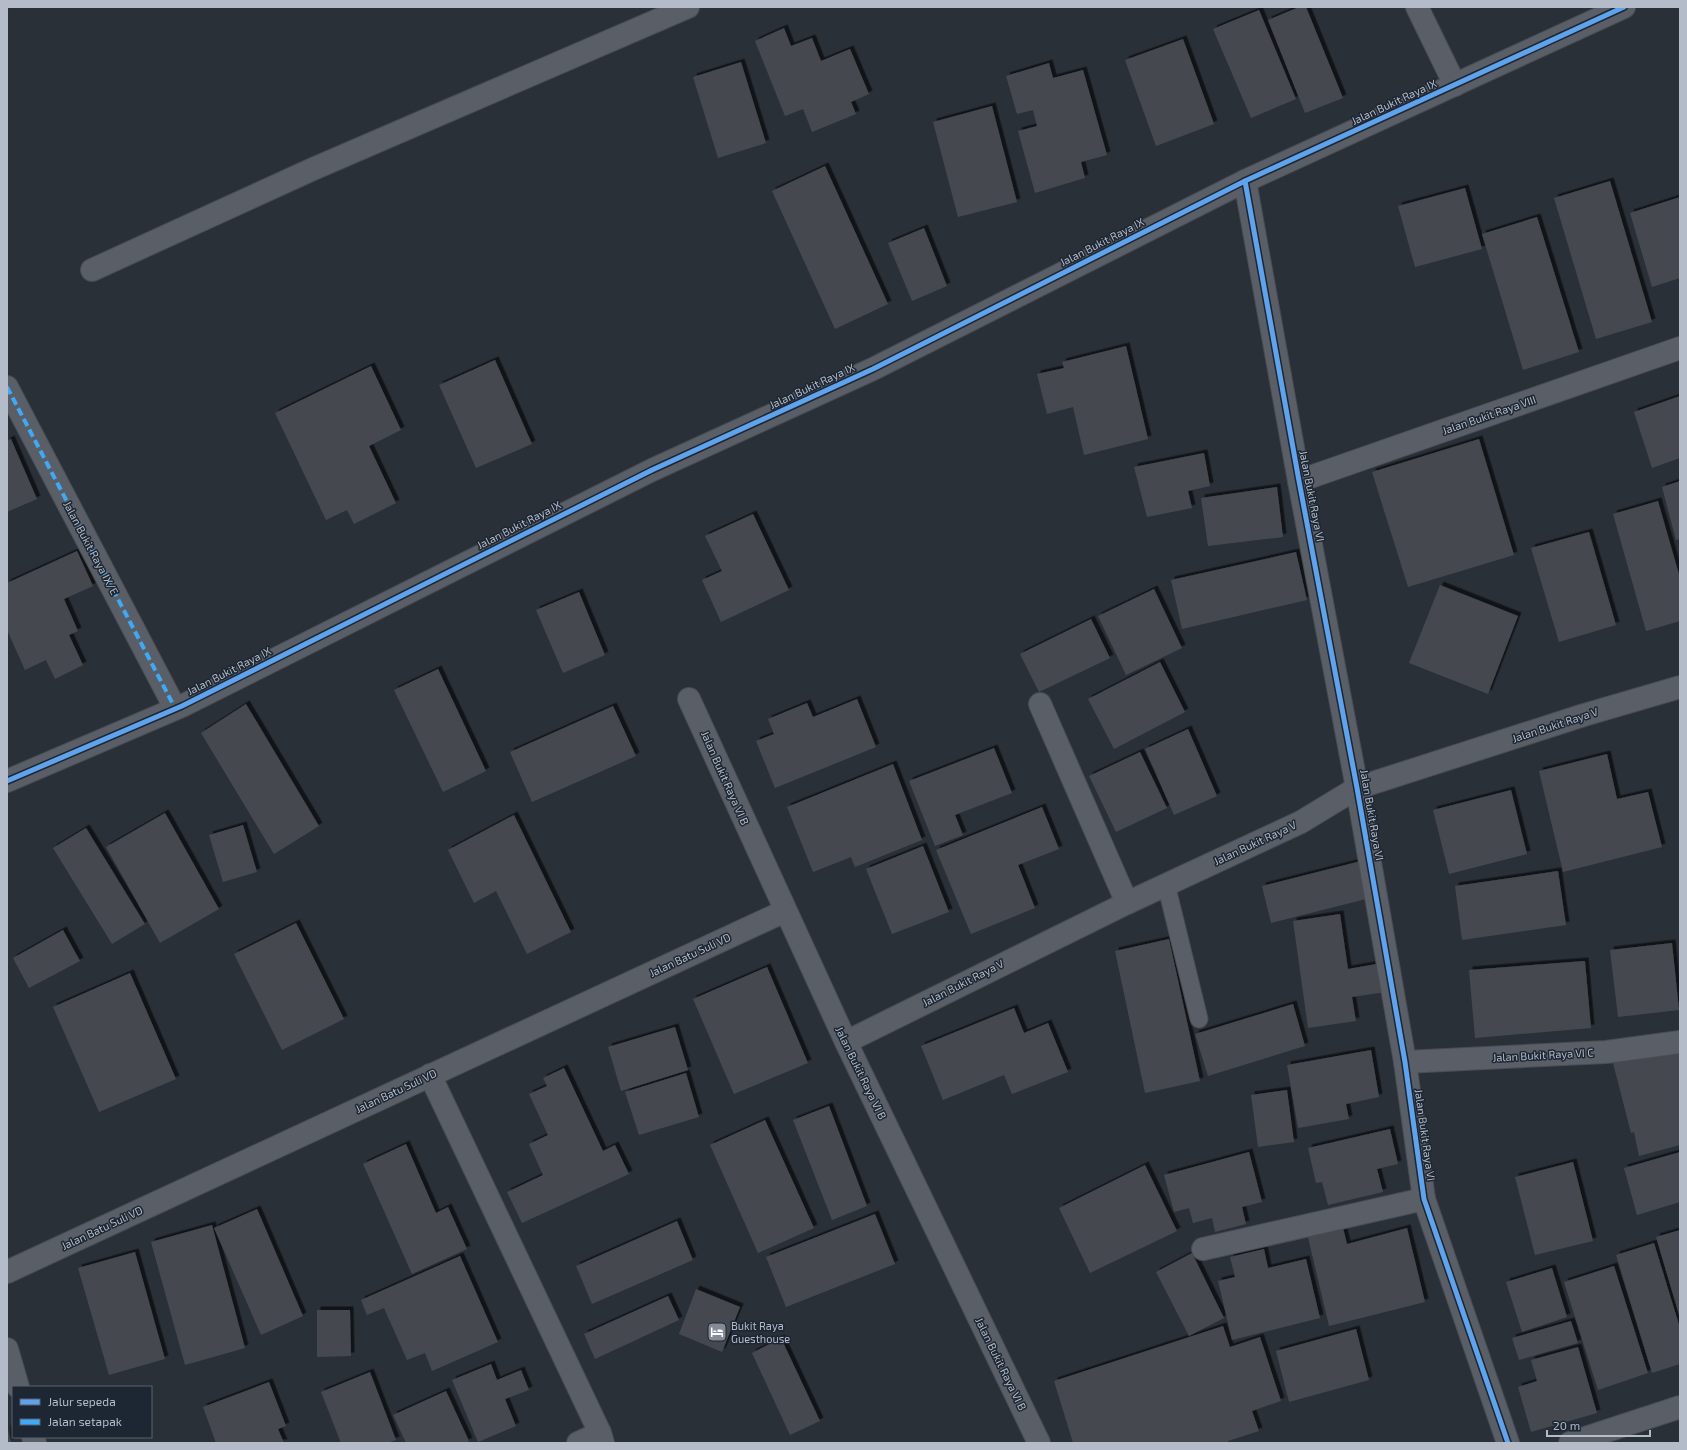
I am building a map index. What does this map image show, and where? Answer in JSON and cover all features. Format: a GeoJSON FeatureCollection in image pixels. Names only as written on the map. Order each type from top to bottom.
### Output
{"type":"FeatureCollection","features":[{"type":"Feature","properties":{"kind":"street"},"geometry":{"type":"LineString","coordinates":[[92,270],[313,169],[688,7]]}},
{"type":"Feature","properties":{"kind":"street"},"geometry":{"type":"LineString","coordinates":[[1417,7],[1455,85]]}},
{"type":"Feature","properties":{"kind":"street","name":"Jalan Bukit Raya IX"},"geometry":{"type":"LineString","coordinates":[[7,781],[175,708],[652,470],[873,369],[1245,181],[1624,7]]}},
{"type":"Feature","properties":{"kind":"street","name":"Jalan Bukit Raya VI"},"geometry":{"type":"LineString","coordinates":[[1245,181],[1298,481],[1357,788],[1405,1062],[1424,1200],[1508,1443]]}},
{"type":"Feature","properties":{"kind":"street","name":"Jalan Bukit Raya VIII"},"geometry":{"type":"LineString","coordinates":[[1298,481],[1680,348]]}},
{"type":"Feature","properties":{"kind":"street","name":"Jalan Bukit Raya IX/E"},"geometry":{"type":"LineString","coordinates":[[7,387],[175,708]]}},
{"type":"Feature","properties":{"kind":"street","name":"Jalan Bukit Raya V"},"geometry":{"type":"LineString","coordinates":[[846,1042],[1166,884],[1301,822],[1357,788],[1584,715],[1680,687]]}},
{"type":"Feature","properties":{"kind":"street","name":"Jalan Bukit Raya VI B"},"geometry":{"type":"LineString","coordinates":[[689,699],[846,1042],[1039,1443]]}},
{"type":"Feature","properties":{"kind":"street"},"geometry":{"type":"LineString","coordinates":[[1040,704],[1127,903]]}},
{"type":"Feature","properties":{"kind":"street","name":"Jalan Batu Suli VD"},"geometry":{"type":"LineString","coordinates":[[7,1272],[785,911]]}},
{"type":"Feature","properties":{"kind":"street","name":"Jalan Bukit Raya VI C"},"geometry":{"type":"LineString","coordinates":[[1405,1062],[1606,1052],[1680,1042]]}},
{"type":"Feature","properties":{"kind":"street"},"geometry":{"type":"LineString","coordinates":[[430,1075],[602,1438],[578,1443]]}},
{"type":"Feature","properties":{"kind":"street"},"geometry":{"type":"LineString","coordinates":[[1203,1249],[1424,1200]]}},
{"type":"Feature","properties":{"kind":"street"},"geometry":{"type":"LineString","coordinates":[[7,1349],[18,1386]]}},
{"type":"Feature","properties":{"kind":"street"},"geometry":{"type":"LineString","coordinates":[[1570,1443],[1680,1407]]}},
{"type":"Feature","properties":{"kind":"lane"},"geometry":{"type":"LineString","coordinates":[[1166,884],[1199,1019]]}},
{"type":"Feature","properties":{"kind":"building"},"geometry":{"type":"Polygon","coordinates":[[[1299,7],[1306,7],[1343,98],[1305,113],[1268,20],[1299,7]]]}},
{"type":"Feature","properties":{"kind":"building"},"geometry":{"type":"Polygon","coordinates":[[[1259,10],[1296,99],[1251,118],[1213,29],[1259,10]]]}},
{"type":"Feature","properties":{"kind":"building"},"geometry":{"type":"Polygon","coordinates":[[[784,28],[791,46],[812,38],[821,61],[850,49],[869,94],[851,102],[856,114],[812,132],[803,109],[785,116],[755,41],[784,28]]]}},
{"type":"Feature","properties":{"kind":"building"},"geometry":{"type":"Polygon","coordinates":[[[1183,39],[1214,124],[1156,146],[1125,60],[1183,39]]]}},
{"type":"Feature","properties":{"kind":"building"},"geometry":{"type":"Polygon","coordinates":[[[741,62],[766,143],[718,158],[693,77],[741,62]]]}},
{"type":"Feature","properties":{"kind":"building"},"geometry":{"type":"Polygon","coordinates":[[[1049,63],[1053,78],[1083,70],[1107,155],[1081,162],[1085,178],[1035,193],[1018,131],[1037,126],[1033,110],[1017,114],[1006,76],[1049,63]]]}},
{"type":"Feature","properties":{"kind":"building"},"geometry":{"type":"Polygon","coordinates":[[[992,106],[1017,202],[958,217],[933,122],[992,106]]]}},
{"type":"Feature","properties":{"kind":"building"},"geometry":{"type":"Polygon","coordinates":[[[825,166],[888,304],[835,329],[772,191],[825,166]]]}},
{"type":"Feature","properties":{"kind":"building"},"geometry":{"type":"Polygon","coordinates":[[[1610,181],[1652,322],[1596,339],[1554,198],[1610,181]]]}},
{"type":"Feature","properties":{"kind":"building"},"geometry":{"type":"Polygon","coordinates":[[[1465,188],[1482,249],[1415,267],[1398,206],[1465,188]]]}},
{"type":"Feature","properties":{"kind":"building"},"geometry":{"type":"Polygon","coordinates":[[[1680,197],[1680,278],[1652,287],[1630,213],[1680,197]]]}},
{"type":"Feature","properties":{"kind":"building"},"geometry":{"type":"Polygon","coordinates":[[[1537,217],[1579,352],[1523,370],[1482,234],[1537,217]]]}},
{"type":"Feature","properties":{"kind":"building"},"geometry":{"type":"Polygon","coordinates":[[[924,228],[947,286],[912,301],[888,243],[924,228]]]}},
{"type":"Feature","properties":{"kind":"building"},"geometry":{"type":"Polygon","coordinates":[[[1126,346],[1148,439],[1084,455],[1073,407],[1047,414],[1037,374],[1064,368],[1062,362],[1126,346]]]}},
{"type":"Feature","properties":{"kind":"building"},"geometry":{"type":"Polygon","coordinates":[[[495,360],[532,444],[476,468],[439,385],[495,360]]]}},
{"type":"Feature","properties":{"kind":"building"},"geometry":{"type":"Polygon","coordinates":[[[371,366],[401,430],[369,446],[396,503],[354,524],[347,510],[326,520],[275,413],[371,366]]]}},
{"type":"Feature","properties":{"kind":"building"},"geometry":{"type":"Polygon","coordinates":[[[1680,396],[1680,458],[1652,468],[1634,412],[1680,396]]]}},
{"type":"Feature","properties":{"kind":"building"},"geometry":{"type":"Polygon","coordinates":[[[11,439],[37,499],[7,512],[7,441],[11,439]]]}},
{"type":"Feature","properties":{"kind":"building"},"geometry":{"type":"Polygon","coordinates":[[[1479,439],[1514,555],[1408,587],[1372,472],[1479,439]]]}},
{"type":"Feature","properties":{"kind":"building"},"geometry":{"type":"Polygon","coordinates":[[[1204,453],[1210,486],[1188,491],[1192,508],[1147,517],[1134,467],[1204,453]]]}},
{"type":"Feature","properties":{"kind":"building"},"geometry":{"type":"Polygon","coordinates":[[[1680,481],[1680,539],[1676,540],[1662,487],[1680,481]]]}},
{"type":"Feature","properties":{"kind":"building"},"geometry":{"type":"Polygon","coordinates":[[[1277,487],[1283,537],[1208,546],[1201,498],[1277,487]]]}},
{"type":"Feature","properties":{"kind":"building"},"geometry":{"type":"Polygon","coordinates":[[[1658,501],[1680,578],[1680,621],[1646,631],[1613,514],[1658,501]]]}},
{"type":"Feature","properties":{"kind":"building"},"geometry":{"type":"Polygon","coordinates":[[[753,514],[789,590],[721,622],[702,580],[722,571],[705,536],[753,514]]]}},
{"type":"Feature","properties":{"kind":"building"},"geometry":{"type":"Polygon","coordinates":[[[1589,532],[1616,625],[1559,642],[1531,548],[1589,532]]]}},
{"type":"Feature","properties":{"kind":"building"},"geometry":{"type":"Polygon","coordinates":[[[77,551],[93,586],[64,599],[78,631],[69,635],[83,665],[55,679],[46,660],[25,670],[7,630],[7,583],[77,551]]]}},
{"type":"Feature","properties":{"kind":"building"},"geometry":{"type":"Polygon","coordinates":[[[1296,552],[1307,600],[1182,629],[1171,580],[1296,552]]]}},
{"type":"Feature","properties":{"kind":"building"},"geometry":{"type":"Polygon","coordinates":[[[1440,585],[1518,616],[1488,694],[1409,663],[1440,585]]]}},
{"type":"Feature","properties":{"kind":"building"},"geometry":{"type":"Polygon","coordinates":[[[1154,589],[1182,648],[1126,675],[1098,616],[1154,589]]]}},
{"type":"Feature","properties":{"kind":"building"},"geometry":{"type":"Polygon","coordinates":[[[579,592],[605,655],[563,673],[536,610],[579,592]]]}},
{"type":"Feature","properties":{"kind":"building"},"geometry":{"type":"Polygon","coordinates":[[[1091,619],[1110,658],[1039,692],[1020,654],[1091,619]]]}},
{"type":"Feature","properties":{"kind":"building"},"geometry":{"type":"Polygon","coordinates":[[[1160,662],[1185,712],[1114,749],[1088,699],[1160,662]]]}},
{"type":"Feature","properties":{"kind":"building"},"geometry":{"type":"Polygon","coordinates":[[[438,669],[486,771],[443,792],[394,690],[438,669]]]}},
{"type":"Feature","properties":{"kind":"building"},"geometry":{"type":"Polygon","coordinates":[[[857,699],[876,747],[775,788],[756,741],[774,734],[768,719],[807,703],[813,717],[857,699]]]}},
{"type":"Feature","properties":{"kind":"building"},"geometry":{"type":"Polygon","coordinates":[[[246,704],[319,826],[274,854],[201,733],[246,704]]]}},
{"type":"Feature","properties":{"kind":"building"},"geometry":{"type":"Polygon","coordinates":[[[613,706],[636,756],[532,802],[510,752],[613,706]]]}},
{"type":"Feature","properties":{"kind":"building"},"geometry":{"type":"Polygon","coordinates":[[[1188,729],[1217,796],[1174,815],[1145,749],[1188,729]]]}},
{"type":"Feature","properties":{"kind":"building"},"geometry":{"type":"Polygon","coordinates":[[[994,748],[1012,793],[955,815],[963,835],[935,846],[909,781],[994,748]]]}},
{"type":"Feature","properties":{"kind":"building"},"geometry":{"type":"Polygon","coordinates":[[[1140,752],[1167,808],[1116,832],[1089,776],[1140,752]]]}},
{"type":"Feature","properties":{"kind":"building"},"geometry":{"type":"Polygon","coordinates":[[[1607,754],[1617,799],[1648,792],[1662,847],[1563,872],[1539,771],[1607,754]]]}},
{"type":"Feature","properties":{"kind":"building"},"geometry":{"type":"Polygon","coordinates":[[[893,764],[922,840],[855,867],[851,857],[813,872],[787,807],[893,764]]]}},
{"type":"Feature","properties":{"kind":"building"},"geometry":{"type":"Polygon","coordinates":[[[1511,790],[1527,854],[1449,874],[1433,810],[1511,790]]]}},
{"type":"Feature","properties":{"kind":"building"},"geometry":{"type":"Polygon","coordinates":[[[1042,807],[1059,849],[1018,865],[1035,908],[971,934],[936,850],[1042,807]]]}},
{"type":"Feature","properties":{"kind":"building"},"geometry":{"type":"Polygon","coordinates":[[[165,813],[219,909],[160,943],[106,847],[165,813]]]}},
{"type":"Feature","properties":{"kind":"building"},"geometry":{"type":"Polygon","coordinates":[[[514,815],[571,932],[527,954],[496,891],[474,903],[448,850],[514,815]]]}},
{"type":"Feature","properties":{"kind":"building"},"geometry":{"type":"Polygon","coordinates":[[[243,825],[257,872],[223,882],[209,835],[243,825]]]}},
{"type":"Feature","properties":{"kind":"building"},"geometry":{"type":"Polygon","coordinates":[[[86,828],[145,924],[112,944],[53,848],[86,828]]]}},
{"type":"Feature","properties":{"kind":"building"},"geometry":{"type":"Polygon","coordinates":[[[923,846],[949,912],[892,934],[866,869],[923,846]]]}},
{"type":"Feature","properties":{"kind":"building"},"geometry":{"type":"Polygon","coordinates":[[[1361,861],[1370,898],[1271,923],[1262,886],[1361,861]]]}},
{"type":"Feature","properties":{"kind":"building"},"geometry":{"type":"Polygon","coordinates":[[[1558,871],[1566,925],[1462,940],[1455,886],[1558,871]]]}},
{"type":"Feature","properties":{"kind":"building"},"geometry":{"type":"Polygon","coordinates":[[[1340,914],[1348,969],[1382,963],[1386,992],[1352,997],[1356,1021],[1308,1028],[1293,921],[1340,914]]]}},
{"type":"Feature","properties":{"kind":"building"},"geometry":{"type":"Polygon","coordinates":[[[296,923],[344,1019],[282,1050],[234,954],[296,923]]]}},
{"type":"Feature","properties":{"kind":"building"},"geometry":{"type":"Polygon","coordinates":[[[63,930],[80,961],[29,988],[13,958],[63,930]]]}},
{"type":"Feature","properties":{"kind":"building"},"geometry":{"type":"Polygon","coordinates":[[[1169,939],[1200,1081],[1145,1093],[1115,951],[1169,939]]]}},
{"type":"Feature","properties":{"kind":"building"},"geometry":{"type":"Polygon","coordinates":[[[1672,943],[1679,1010],[1618,1017],[1610,950],[1672,943]]]}},
{"type":"Feature","properties":{"kind":"building"},"geometry":{"type":"Polygon","coordinates":[[[1585,961],[1591,1028],[1475,1038],[1469,970],[1585,961]]]}},
{"type":"Feature","properties":{"kind":"building"},"geometry":{"type":"Polygon","coordinates":[[[767,967],[808,1063],[734,1094],[693,999],[767,967]]]}},
{"type":"Feature","properties":{"kind":"building"},"geometry":{"type":"Polygon","coordinates":[[[130,973],[176,1079],[99,1112],[53,1007],[130,973]]]}},
{"type":"Feature","properties":{"kind":"building"},"geometry":{"type":"Polygon","coordinates":[[[1293,1004],[1305,1046],[1208,1076],[1195,1034],[1293,1004]]]}},
{"type":"Feature","properties":{"kind":"building"},"geometry":{"type":"Polygon","coordinates":[[[1014,1008],[1024,1033],[1048,1023],[1068,1072],[1012,1094],[1004,1075],[943,1100],[921,1046],[1014,1008]]]}},
{"type":"Feature","properties":{"kind":"building"},"geometry":{"type":"Polygon","coordinates":[[[675,1027],[688,1070],[621,1091],[608,1047],[675,1027]]]}},
{"type":"Feature","properties":{"kind":"building"},"geometry":{"type":"Polygon","coordinates":[[[1680,1047],[1680,1145],[1639,1156],[1634,1132],[1631,1133],[1613,1063],[1680,1047]]]}},
{"type":"Feature","properties":{"kind":"building"},"geometry":{"type":"Polygon","coordinates":[[[1371,1050],[1379,1097],[1346,1104],[1349,1119],[1298,1128],[1287,1065],[1371,1050]]]}},
{"type":"Feature","properties":{"kind":"building"},"geometry":{"type":"Polygon","coordinates":[[[564,1068],[603,1151],[615,1145],[629,1174],[522,1223],[507,1192],[543,1175],[529,1144],[548,1135],[529,1094],[547,1086],[543,1078],[564,1068]]]}},
{"type":"Feature","properties":{"kind":"building"},"geometry":{"type":"Polygon","coordinates":[[[686,1073],[699,1117],[639,1135],[625,1092],[686,1073]]]}},
{"type":"Feature","properties":{"kind":"building"},"geometry":{"type":"Polygon","coordinates":[[[1287,1090],[1294,1142],[1258,1147],[1251,1095],[1287,1090]]]}},
{"type":"Feature","properties":{"kind":"building"},"geometry":{"type":"Polygon","coordinates":[[[829,1106],[867,1206],[832,1220],[793,1120],[829,1106]]]}},
{"type":"Feature","properties":{"kind":"building"},"geometry":{"type":"Polygon","coordinates":[[[765,1120],[814,1228],[758,1253],[710,1145],[765,1120]]]}},
{"type":"Feature","properties":{"kind":"building"},"geometry":{"type":"Polygon","coordinates":[[[1390,1129],[1398,1164],[1377,1169],[1383,1192],[1328,1205],[1322,1182],[1316,1183],[1308,1148],[1390,1129]]]}},
{"type":"Feature","properties":{"kind":"building"},"geometry":{"type":"Polygon","coordinates":[[[406,1144],[436,1213],[448,1207],[467,1249],[412,1274],[363,1164],[406,1144]]]}},
{"type":"Feature","properties":{"kind":"building"},"geometry":{"type":"Polygon","coordinates":[[[1249,1152],[1262,1202],[1242,1207],[1246,1224],[1215,1232],[1212,1218],[1193,1223],[1189,1208],[1174,1212],[1164,1175],[1249,1152]]]}},
{"type":"Feature","properties":{"kind":"building"},"geometry":{"type":"Polygon","coordinates":[[[1680,1152],[1680,1202],[1637,1215],[1624,1168],[1680,1152]]]}},
{"type":"Feature","properties":{"kind":"building"},"geometry":{"type":"Polygon","coordinates":[[[1573,1162],[1593,1241],[1535,1255],[1515,1177],[1573,1162]]]}},
{"type":"Feature","properties":{"kind":"building"},"geometry":{"type":"Polygon","coordinates":[[[1145,1165],[1177,1231],[1090,1273],[1059,1208],[1145,1165]]]}},
{"type":"Feature","properties":{"kind":"building"},"geometry":{"type":"Polygon","coordinates":[[[257,1209],[303,1316],[261,1335],[214,1228],[257,1209]]]}},
{"type":"Feature","properties":{"kind":"building"},"geometry":{"type":"Polygon","coordinates":[[[875,1214],[895,1264],[786,1307],[766,1257],[875,1214]]]}},
{"type":"Feature","properties":{"kind":"building"},"geometry":{"type":"Polygon","coordinates":[[[677,1221],[693,1260],[592,1304],[576,1266],[677,1221]]]}},
{"type":"Feature","properties":{"kind":"building"},"geometry":{"type":"Polygon","coordinates":[[[1342,1224],[1347,1244],[1407,1228],[1425,1302],[1329,1326],[1307,1233],[1342,1224]]]}},
{"type":"Feature","properties":{"kind":"building"},"geometry":{"type":"Polygon","coordinates":[[[212,1225],[245,1348],[185,1365],[151,1242],[212,1225]]]}},
{"type":"Feature","properties":{"kind":"building"},"geometry":{"type":"Polygon","coordinates":[[[1680,1230],[1680,1318],[1656,1237],[1680,1230]]]}},
{"type":"Feature","properties":{"kind":"building"},"geometry":{"type":"Polygon","coordinates":[[[1654,1243],[1680,1328],[1680,1364],[1652,1373],[1616,1255],[1654,1243]]]}},
{"type":"Feature","properties":{"kind":"building"},"geometry":{"type":"Polygon","coordinates":[[[1264,1249],[1268,1268],[1306,1259],[1320,1318],[1232,1340],[1218,1281],[1235,1277],[1230,1257],[1264,1249]]]}},
{"type":"Feature","properties":{"kind":"building"},"geometry":{"type":"Polygon","coordinates":[[[135,1252],[165,1359],[109,1375],[78,1268],[135,1252]]]}},
{"type":"Feature","properties":{"kind":"building"},"geometry":{"type":"Polygon","coordinates":[[[1192,1253],[1224,1318],[1189,1336],[1156,1272],[1192,1253]]]}},
{"type":"Feature","properties":{"kind":"building"},"geometry":{"type":"Polygon","coordinates":[[[460,1256],[498,1342],[432,1371],[425,1353],[407,1360],[384,1308],[367,1315],[361,1300],[460,1256]]]}},
{"type":"Feature","properties":{"kind":"building"},"geometry":{"type":"Polygon","coordinates":[[[1614,1266],[1648,1373],[1598,1390],[1564,1282],[1614,1266]]]}},
{"type":"Feature","properties":{"kind":"building"},"geometry":{"type":"Polygon","coordinates":[[[1552,1268],[1567,1317],[1522,1332],[1506,1282],[1552,1268]]]}},
{"type":"Feature","properties":{"kind":"building"},"geometry":{"type":"Polygon","coordinates":[[[696,1289],[740,1307],[722,1352],[679,1334],[696,1289]]]}},
{"type":"Feature","properties":{"kind":"building"},"geometry":{"type":"Polygon","coordinates":[[[668,1296],[679,1320],[595,1359],[584,1334],[668,1296]]]}},
{"type":"Feature","properties":{"kind":"building"},"geometry":{"type":"Polygon","coordinates":[[[317,1310],[350,1310],[351,1356],[317,1357],[317,1310]]]}},
{"type":"Feature","properties":{"kind":"building"},"geometry":{"type":"Polygon","coordinates":[[[1571,1321],[1578,1343],[1519,1360],[1512,1338],[1571,1321]]]}},
{"type":"Feature","properties":{"kind":"building"},"geometry":{"type":"Polygon","coordinates":[[[1223,1326],[1230,1347],[1260,1337],[1281,1401],[1252,1411],[1259,1431],[1228,1441],[1229,1443],[1073,1443],[1054,1381],[1223,1326]]]}},
{"type":"Feature","properties":{"kind":"building"},"geometry":{"type":"Polygon","coordinates":[[[1356,1329],[1369,1380],[1289,1402],[1276,1351],[1356,1329]]]}},
{"type":"Feature","properties":{"kind":"building"},"geometry":{"type":"Polygon","coordinates":[[[781,1338],[820,1421],[790,1435],[752,1353],[781,1338]]]}},
{"type":"Feature","properties":{"kind":"building"},"geometry":{"type":"Polygon","coordinates":[[[1578,1347],[1597,1413],[1531,1432],[1518,1387],[1537,1381],[1531,1360],[1578,1347]]]}},
{"type":"Feature","properties":{"kind":"building"},"geometry":{"type":"Polygon","coordinates":[[[491,1364],[497,1380],[521,1370],[529,1390],[505,1399],[516,1426],[478,1442],[452,1380],[491,1364]]]}},
{"type":"Feature","properties":{"kind":"building"},"geometry":{"type":"Polygon","coordinates":[[[370,1372],[396,1440],[387,1443],[341,1443],[321,1392],[370,1372]]]}},
{"type":"Feature","properties":{"kind":"building"},"geometry":{"type":"Polygon","coordinates":[[[269,1382],[286,1426],[278,1429],[284,1443],[216,1443],[203,1407],[269,1382]]]}},
{"type":"Feature","properties":{"kind":"building"},"geometry":{"type":"Polygon","coordinates":[[[446,1391],[469,1441],[465,1443],[406,1443],[393,1415],[446,1391]]]}},
{"type":"Feature","properties":{"kind":"building"},"geometry":{"type":"Polygon","coordinates":[[[7,1426],[11,1442],[7,1443],[7,1426]]]}},
{"type":"Feature","properties":{"kind":"marked path"},"geometry":{"type":"LineString","coordinates":[[7,387],[175,708]]}},
{"type":"Feature","properties":{"kind":"cycle path"},"geometry":{"type":"LineString","coordinates":[[7,781],[182,706],[652,470],[873,369],[1245,181],[1624,7]]}},
{"type":"Feature","properties":{"kind":"cycle path"},"geometry":{"type":"LineString","coordinates":[[1245,181],[1299,481],[1357,788],[1405,1062],[1424,1199],[1508,1443]]}},
{"type":"Feature","properties":{"kind":"place","name":"Bukit Raya Guesthouse"},"geometry":{"type":"Point","coordinates":[717,1332]}}]}
